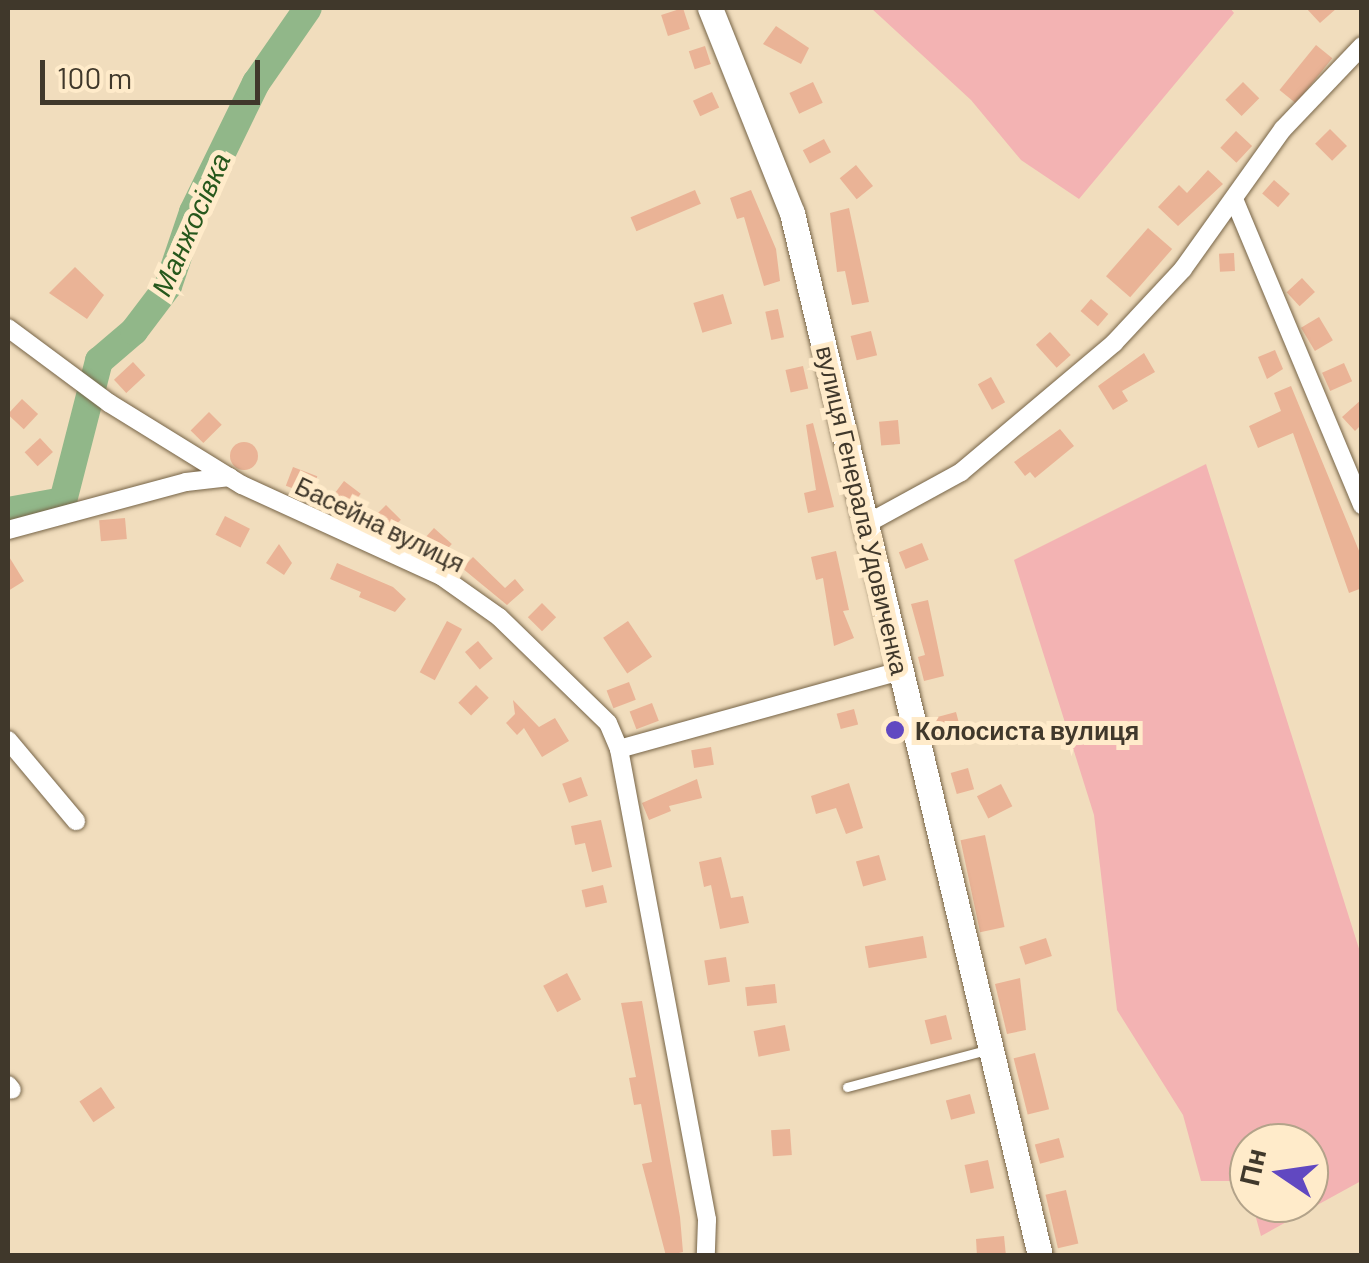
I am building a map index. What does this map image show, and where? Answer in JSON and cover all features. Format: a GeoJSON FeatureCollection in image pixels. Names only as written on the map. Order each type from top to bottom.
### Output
{"type":"FeatureCollection","features":[{"type":"Feature","properties":{"kind":"main road","name":"вулиця Генерала Удовиченка"},"geometry":{"type":"LineString","coordinates":[[710,8],[792,213],[1040,1256]]}},
{"type":"Feature","properties":{"kind":"street"},"geometry":{"type":"LineString","coordinates":[[868,524],[962,472],[1114,343],[1183,269],[1283,129],[1362,46]]}},
{"type":"Feature","properties":{"kind":"street"},"geometry":{"type":"LineString","coordinates":[[1234,199],[1362,504]]}},
{"type":"Feature","properties":{"kind":"street","name":"Басейна вулиця"},"geometry":{"type":"LineString","coordinates":[[8,328],[109,402],[230,477],[456,586],[499,617],[587,701],[619,749],[707,1220],[706,1256]]}},
{"type":"Feature","properties":{"kind":"street"},"geometry":{"type":"LineString","coordinates":[[8,530],[186,482],[230,477]]}},
{"type":"Feature","properties":{"kind":"street"},"geometry":{"type":"LineString","coordinates":[[619,749],[901,671]]}},
{"type":"Feature","properties":{"kind":"street"},"geometry":{"type":"LineString","coordinates":[[8,740],[76,821]]}},
{"type":"Feature","properties":{"kind":"lane"},"geometry":{"type":"LineString","coordinates":[[846,1087],[993,1048]]}},
{"type":"Feature","properties":{"kind":"shaded area"},"geometry":{"type":"Polygon","coordinates":[[[871,8],[1230,8],[1234,13],[1079,199],[1021,160],[971,100],[871,8]]]}},
{"type":"Feature","properties":{"kind":"shaded area"},"geometry":{"type":"Polygon","coordinates":[[[1206,464],[1361,955],[1361,1181],[1329,1199],[1329,1123],[1229,1123],[1229,1181],[1201,1181],[1183,1115],[1117,1010],[1094,815],[1014,560],[1206,464]]]}},
{"type":"Feature","properties":{"kind":"shaded area"},"geometry":{"type":"Polygon","coordinates":[[[1257,1223],[1285,1223],[1261,1236],[1257,1223]]]}},
{"type":"Feature","properties":{"kind":"building"},"geometry":{"type":"Polygon","coordinates":[[[683,8],[690,29],[668,36],[661,15],[683,8]]]}},
{"type":"Feature","properties":{"kind":"building"},"geometry":{"type":"Polygon","coordinates":[[[1306,8],[1337,8],[1320,23],[1306,8]]]}},
{"type":"Feature","properties":{"kind":"building"},"geometry":{"type":"Polygon","coordinates":[[[776,26],[809,48],[801,64],[763,44],[776,26]]]}},
{"type":"Feature","properties":{"kind":"building"},"geometry":{"type":"Polygon","coordinates":[[[1316,45],[1332,58],[1296,103],[1279,90],[1316,45]]]}},
{"type":"Feature","properties":{"kind":"building"},"geometry":{"type":"Polygon","coordinates":[[[705,46],[711,64],[695,69],[689,51],[705,46]]]}},
{"type":"Feature","properties":{"kind":"building"},"geometry":{"type":"Polygon","coordinates":[[[813,82],[823,103],[799,114],[789,93],[813,82]]]}},
{"type":"Feature","properties":{"kind":"building"},"geometry":{"type":"Polygon","coordinates":[[[1243,82],[1259,98],[1242,116],[1225,100],[1243,82]]]}},
{"type":"Feature","properties":{"kind":"building"},"geometry":{"type":"Polygon","coordinates":[[[712,92],[719,107],[700,116],[693,101],[712,92]]]}},
{"type":"Feature","properties":{"kind":"building"},"geometry":{"type":"Polygon","coordinates":[[[1330,129],[1347,146],[1332,161],[1315,144],[1330,129]]]}},
{"type":"Feature","properties":{"kind":"building"},"geometry":{"type":"Polygon","coordinates":[[[1236,131],[1252,146],[1236,163],[1220,148],[1236,131]]]}},
{"type":"Feature","properties":{"kind":"building"},"geometry":{"type":"Polygon","coordinates":[[[824,139],[831,152],[810,164],[803,150],[824,139]]]}},
{"type":"Feature","properties":{"kind":"building"},"geometry":{"type":"Polygon","coordinates":[[[856,165],[873,186],[857,199],[840,178],[856,165]]]}},
{"type":"Feature","properties":{"kind":"building"},"geometry":{"type":"Polygon","coordinates":[[[1208,170],[1223,184],[1178,226],[1158,207],[1179,185],[1187,193],[1208,170]]]}},
{"type":"Feature","properties":{"kind":"building"},"geometry":{"type":"Polygon","coordinates":[[[1274,180],[1290,194],[1278,207],[1262,194],[1274,180]]]}},
{"type":"Feature","properties":{"kind":"building"},"geometry":{"type":"Polygon","coordinates":[[[695,190],[701,204],[636,231],[631,217],[695,190]]]}},
{"type":"Feature","properties":{"kind":"building"},"geometry":{"type":"Polygon","coordinates":[[[751,190],[776,249],[780,281],[764,286],[744,217],[737,219],[730,198],[751,190]]]}},
{"type":"Feature","properties":{"kind":"building"},"geometry":{"type":"Polygon","coordinates":[[[849,208],[869,302],[852,305],[845,271],[837,272],[830,213],[849,208]]]}},
{"type":"Feature","properties":{"kind":"building"},"geometry":{"type":"Polygon","coordinates":[[[1148,228],[1172,249],[1130,297],[1106,276],[1148,228]]]}},
{"type":"Feature","properties":{"kind":"building"},"geometry":{"type":"Polygon","coordinates":[[[1234,253],[1235,271],[1220,272],[1219,254],[1234,253]]]}},
{"type":"Feature","properties":{"kind":"building"},"geometry":{"type":"Polygon","coordinates":[[[75,267],[104,295],[87,319],[49,293],[75,267]]]}},
{"type":"Feature","properties":{"kind":"building"},"geometry":{"type":"Polygon","coordinates":[[[1302,278],[1315,292],[1300,306],[1287,292],[1302,278]]]}},
{"type":"Feature","properties":{"kind":"building"},"geometry":{"type":"Polygon","coordinates":[[[723,294],[732,324],[702,333],[693,303],[723,294]]]}},
{"type":"Feature","properties":{"kind":"building"},"geometry":{"type":"Polygon","coordinates":[[[1091,299],[1108,314],[1098,326],[1081,311],[1091,299]]]}},
{"type":"Feature","properties":{"kind":"building"},"geometry":{"type":"Polygon","coordinates":[[[778,309],[784,337],[771,340],[765,312],[778,309]]]}},
{"type":"Feature","properties":{"kind":"building"},"geometry":{"type":"Polygon","coordinates":[[[1319,317],[1333,340],[1315,351],[1301,328],[1319,317]]]}},
{"type":"Feature","properties":{"kind":"building"},"geometry":{"type":"Polygon","coordinates":[[[871,331],[877,355],[857,360],[851,336],[871,331]]]}},
{"type":"Feature","properties":{"kind":"building"},"geometry":{"type":"Polygon","coordinates":[[[1050,332],[1071,355],[1057,368],[1036,345],[1050,332]]]}},
{"type":"Feature","properties":{"kind":"building"},"geometry":{"type":"Polygon","coordinates":[[[1275,350],[1283,369],[1267,379],[1258,357],[1275,350]]]}},
{"type":"Feature","properties":{"kind":"building"},"geometry":{"type":"Polygon","coordinates":[[[1144,353],[1155,372],[1122,391],[1128,401],[1113,410],[1098,386],[1144,353]]]}},
{"type":"Feature","properties":{"kind":"building"},"geometry":{"type":"Polygon","coordinates":[[[133,362],[145,375],[126,393],[114,380],[133,362]]]}},
{"type":"Feature","properties":{"kind":"building"},"geometry":{"type":"Polygon","coordinates":[[[1344,363],[1352,381],[1330,391],[1322,373],[1344,363]]]}},
{"type":"Feature","properties":{"kind":"building"},"geometry":{"type":"Polygon","coordinates":[[[803,366],[808,388],[791,392],[785,370],[803,366]]]}},
{"type":"Feature","properties":{"kind":"building"},"geometry":{"type":"Polygon","coordinates":[[[991,377],[1005,402],[992,410],[978,384],[991,377]]]}},
{"type":"Feature","properties":{"kind":"building"},"geometry":{"type":"Polygon","coordinates":[[[1291,386],[1362,558],[1362,588],[1349,593],[1293,433],[1258,448],[1249,426],[1281,411],[1274,393],[1291,386]]]}},
{"type":"Feature","properties":{"kind":"building"},"geometry":{"type":"Polygon","coordinates":[[[22,399],[38,414],[24,429],[8,415],[22,399]]]}},
{"type":"Feature","properties":{"kind":"building"},"geometry":{"type":"Polygon","coordinates":[[[1362,399],[1362,424],[1355,431],[1342,417],[1362,399]]]}},
{"type":"Feature","properties":{"kind":"building"},"geometry":{"type":"Polygon","coordinates":[[[209,412],[222,425],[203,443],[191,430],[209,412]]]}},
{"type":"Feature","properties":{"kind":"building"},"geometry":{"type":"Polygon","coordinates":[[[898,420],[900,444],[881,446],[879,422],[898,420]]]}},
{"type":"Feature","properties":{"kind":"building"},"geometry":{"type":"Polygon","coordinates":[[[813,423],[834,507],[808,513],[804,493],[816,490],[806,425],[813,423]]]}},
{"type":"Feature","properties":{"kind":"building"},"geometry":{"type":"Polygon","coordinates":[[[1060,429],[1074,446],[1035,478],[1030,472],[1025,476],[1014,462],[1060,429]]]}},
{"type":"Feature","properties":{"kind":"building"},"geometry":{"type":"Polygon","coordinates":[[[40,438],[53,452],[38,466],[25,452],[40,438]]]}},
{"type":"Feature","properties":{"kind":"building"},"geometry":{"type":"Polygon","coordinates":[[[244,442],[254,446],[258,456],[254,466],[244,470],[234,466],[230,456],[234,446],[244,442]]]}},
{"type":"Feature","properties":{"kind":"building"},"geometry":{"type":"Polygon","coordinates":[[[293,467],[317,476],[310,495],[286,486],[293,467]]]}},
{"type":"Feature","properties":{"kind":"building"},"geometry":{"type":"Polygon","coordinates":[[[344,481],[361,494],[349,510],[332,497],[344,481]]]}},
{"type":"Feature","properties":{"kind":"building"},"geometry":{"type":"Polygon","coordinates":[[[386,505],[401,520],[388,533],[373,518],[386,505]]]}},
{"type":"Feature","properties":{"kind":"building"},"geometry":{"type":"Polygon","coordinates":[[[225,516],[250,529],[240,547],[215,535],[225,516]]]}},
{"type":"Feature","properties":{"kind":"building"},"geometry":{"type":"Polygon","coordinates":[[[125,518],[127,539],[101,541],[99,520],[125,518]]]}},
{"type":"Feature","properties":{"kind":"building"},"geometry":{"type":"Polygon","coordinates":[[[434,528],[452,544],[438,559],[421,543],[434,528]]]}},
{"type":"Feature","properties":{"kind":"building"},"geometry":{"type":"Polygon","coordinates":[[[922,543],[929,560],[906,569],[899,552],[922,543]]]}},
{"type":"Feature","properties":{"kind":"building"},"geometry":{"type":"Polygon","coordinates":[[[279,544],[292,563],[284,575],[266,563],[279,544]]]}},
{"type":"Feature","properties":{"kind":"building"},"geometry":{"type":"Polygon","coordinates":[[[836,551],[849,610],[843,611],[854,638],[834,646],[823,578],[816,580],[811,557],[836,551]]]}},
{"type":"Feature","properties":{"kind":"building"},"geometry":{"type":"Polygon","coordinates":[[[8,555],[24,581],[8,591],[8,555]]]}},
{"type":"Feature","properties":{"kind":"building"},"geometry":{"type":"Polygon","coordinates":[[[473,557],[505,588],[515,579],[524,590],[507,605],[462,568],[473,557]]]}},
{"type":"Feature","properties":{"kind":"building"},"geometry":{"type":"Polygon","coordinates":[[[337,563],[393,587],[406,599],[395,612],[359,597],[361,592],[330,579],[337,563]]]}},
{"type":"Feature","properties":{"kind":"building"},"geometry":{"type":"Polygon","coordinates":[[[928,600],[944,676],[924,681],[918,657],[925,655],[911,604],[928,600]]]}},
{"type":"Feature","properties":{"kind":"building"},"geometry":{"type":"Polygon","coordinates":[[[542,603],[556,617],[542,631],[528,617],[542,603]]]}},
{"type":"Feature","properties":{"kind":"building"},"geometry":{"type":"Polygon","coordinates":[[[447,621],[462,629],[435,680],[420,672],[447,621]]]}},
{"type":"Feature","properties":{"kind":"building"},"geometry":{"type":"Polygon","coordinates":[[[628,621],[652,657],[627,673],[603,638],[628,621]]]}},
{"type":"Feature","properties":{"kind":"building"},"geometry":{"type":"Polygon","coordinates":[[[478,641],[493,659],[480,670],[465,652],[478,641]]]}},
{"type":"Feature","properties":{"kind":"building"},"geometry":{"type":"Polygon","coordinates":[[[629,682],[636,700],[613,708],[607,691],[629,682]]]}},
{"type":"Feature","properties":{"kind":"building"},"geometry":{"type":"Polygon","coordinates":[[[476,685],[489,698],[471,715],[458,703],[476,685]]]}},
{"type":"Feature","properties":{"kind":"building"},"geometry":{"type":"Polygon","coordinates":[[[513,700],[539,727],[555,718],[569,741],[542,757],[524,728],[517,735],[506,723],[515,714],[513,700]]]}},
{"type":"Feature","properties":{"kind":"building"},"geometry":{"type":"Polygon","coordinates":[[[652,703],[659,721],[636,729],[630,712],[652,703]]]}},
{"type":"Feature","properties":{"kind":"building"},"geometry":{"type":"Polygon","coordinates":[[[854,709],[858,724],[841,729],[837,714],[854,709]]]}},
{"type":"Feature","properties":{"kind":"building"},"geometry":{"type":"Polygon","coordinates":[[[956,712],[961,731],[937,738],[932,718],[956,712]]]}},
{"type":"Feature","properties":{"kind":"building"},"geometry":{"type":"Polygon","coordinates":[[[711,747],[714,765],[694,768],[691,750],[711,747]]]}},
{"type":"Feature","properties":{"kind":"building"},"geometry":{"type":"Polygon","coordinates":[[[968,768],[974,789],[957,794],[951,773],[968,768]]]}},
{"type":"Feature","properties":{"kind":"building"},"geometry":{"type":"Polygon","coordinates":[[[581,777],[588,796],[569,803],[562,784],[581,777]]]}},
{"type":"Feature","properties":{"kind":"building"},"geometry":{"type":"Polygon","coordinates":[[[697,779],[702,798],[669,806],[671,811],[649,820],[642,803],[697,779]]]}},
{"type":"Feature","properties":{"kind":"building"},"geometry":{"type":"Polygon","coordinates":[[[849,783],[863,828],[846,834],[836,808],[816,814],[811,796],[849,783]]]}},
{"type":"Feature","properties":{"kind":"building"},"geometry":{"type":"Polygon","coordinates":[[[1001,784],[1012,806],[988,819],[977,796],[1001,784]]]}},
{"type":"Feature","properties":{"kind":"building"},"geometry":{"type":"Polygon","coordinates":[[[601,820],[612,867],[592,872],[585,843],[575,845],[571,826],[601,820]]]}},
{"type":"Feature","properties":{"kind":"building"},"geometry":{"type":"Polygon","coordinates":[[[985,835],[1005,927],[980,932],[961,840],[985,835]]]}},
{"type":"Feature","properties":{"kind":"building"},"geometry":{"type":"Polygon","coordinates":[[[879,855],[886,880],[863,887],[856,862],[879,855]]]}},
{"type":"Feature","properties":{"kind":"building"},"geometry":{"type":"Polygon","coordinates":[[[721,857],[731,898],[743,896],[749,923],[720,929],[711,885],[704,887],[699,862],[721,857]]]}},
{"type":"Feature","properties":{"kind":"building"},"geometry":{"type":"Polygon","coordinates":[[[603,885],[607,903],[586,907],[582,890],[603,885]]]}},
{"type":"Feature","properties":{"kind":"building"},"geometry":{"type":"Polygon","coordinates":[[[923,936],[927,958],[869,968],[865,946],[923,936]]]}},
{"type":"Feature","properties":{"kind":"building"},"geometry":{"type":"Polygon","coordinates":[[[1046,938],[1052,956],[1025,965],[1019,947],[1046,938]]]}},
{"type":"Feature","properties":{"kind":"building"},"geometry":{"type":"Polygon","coordinates":[[[726,957],[730,982],[708,985],[704,960],[726,957]]]}},
{"type":"Feature","properties":{"kind":"building"},"geometry":{"type":"Polygon","coordinates":[[[567,973],[581,999],[557,1012],[543,986],[567,973]]]}},
{"type":"Feature","properties":{"kind":"building"},"geometry":{"type":"Polygon","coordinates":[[[1020,978],[1026,1030],[1007,1034],[995,984],[1020,978]]]}},
{"type":"Feature","properties":{"kind":"building"},"geometry":{"type":"Polygon","coordinates":[[[775,984],[777,1003],[747,1006],[745,987],[775,984]]]}},
{"type":"Feature","properties":{"kind":"building"},"geometry":{"type":"Polygon","coordinates":[[[642,1001],[680,1217],[683,1252],[666,1256],[642,1164],[652,1162],[641,1104],[634,1105],[629,1078],[636,1077],[621,1003],[642,1001]]]}},
{"type":"Feature","properties":{"kind":"building"},"geometry":{"type":"Polygon","coordinates":[[[946,1015],[952,1039],[931,1045],[925,1020],[946,1015]]]}},
{"type":"Feature","properties":{"kind":"building"},"geometry":{"type":"Polygon","coordinates":[[[785,1025],[790,1051],[759,1057],[754,1031],[785,1025]]]}},
{"type":"Feature","properties":{"kind":"building"},"geometry":{"type":"Polygon","coordinates":[[[1035,1053],[1049,1109],[1028,1115],[1014,1058],[1035,1053]]]}},
{"type":"Feature","properties":{"kind":"building"},"geometry":{"type":"Polygon","coordinates":[[[101,1087],[115,1108],[93,1122],[79,1102],[101,1087]]]}},
{"type":"Feature","properties":{"kind":"building"},"geometry":{"type":"Polygon","coordinates":[[[970,1094],[975,1113],[951,1120],[946,1100],[970,1094]]]}},
{"type":"Feature","properties":{"kind":"building"},"geometry":{"type":"Polygon","coordinates":[[[790,1129],[792,1155],[773,1156],[771,1130],[790,1129]]]}},
{"type":"Feature","properties":{"kind":"building"},"geometry":{"type":"Polygon","coordinates":[[[1059,1138],[1064,1157],[1040,1164],[1035,1144],[1059,1138]]]}},
{"type":"Feature","properties":{"kind":"building"},"geometry":{"type":"Polygon","coordinates":[[[988,1160],[994,1188],[971,1193],[965,1165],[988,1160]]]}},
{"type":"Feature","properties":{"kind":"building"},"geometry":{"type":"Polygon","coordinates":[[[1066,1190],[1078,1244],[1058,1248],[1046,1195],[1066,1190]]]}},
{"type":"Feature","properties":{"kind":"building"},"geometry":{"type":"Polygon","coordinates":[[[1004,1236],[1006,1256],[977,1256],[976,1239],[1004,1236]]]}},
{"type":"Feature","properties":{"kind":"waterway","name":"Манжосівка"},"geometry":{"type":"LineString","coordinates":[[8,511],[63,501],[99,361],[134,331],[168,286],[193,212],[256,83],[308,8]]}},
{"type":"Feature","properties":{"kind":"place","name":"Колосиста вулиця"},"geometry":{"type":"Point","coordinates":[895,730]}}]}
